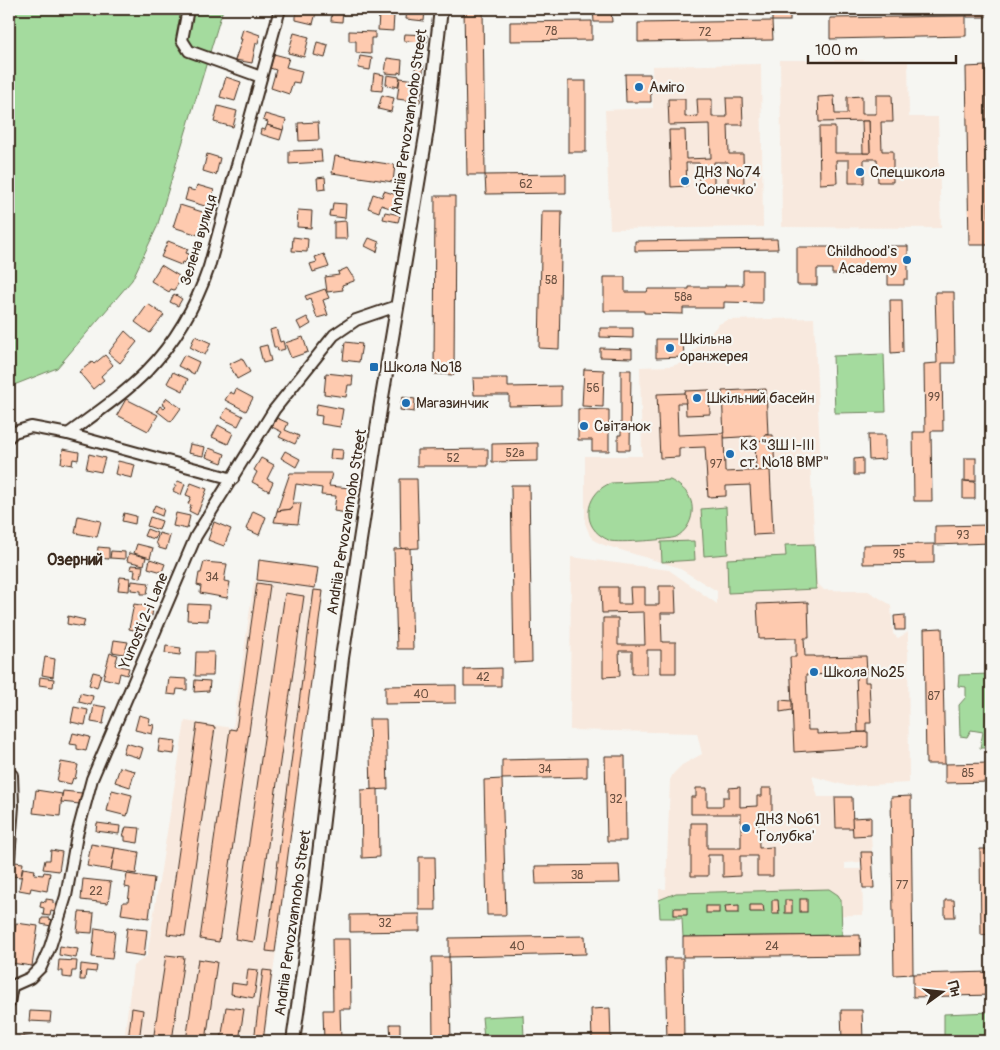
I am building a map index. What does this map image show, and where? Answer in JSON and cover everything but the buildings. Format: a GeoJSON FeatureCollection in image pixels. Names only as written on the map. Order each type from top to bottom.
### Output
{"type":"FeatureCollection","features":[{"type":"Feature","properties":{"kind":"street"},"geometry":{"type":"LineString","coordinates":[[188,9],[182,40],[189,51],[261,77]]}},
{"type":"Feature","properties":{"kind":"street","name":"Зелена вулиця"},"geometry":{"type":"LineString","coordinates":[[68,434],[147,371],[170,342],[202,289],[280,9]]}},
{"type":"Feature","properties":{"kind":"street","name":"Andriia Pervozvannoho Street"},"geometry":{"type":"LineString","coordinates":[[293,1041],[315,888],[344,649],[397,306],[428,122],[441,9]]}},
{"type":"Feature","properties":{"kind":"street","name":"Yunosti 2-i Lane"},"geometry":{"type":"LineString","coordinates":[[9,1003],[10,982],[30,978],[41,967],[50,947],[66,896],[77,835],[92,779],[196,536],[274,410],[334,335],[356,320],[397,306]]}},
{"type":"Feature","properties":{"kind":"street"},"geometry":{"type":"LineString","coordinates":[[9,437],[14,432],[31,427],[68,434],[233,479]]}},
{"type":"Feature","properties":{"kind":"street"},"geometry":{"type":"LineString","coordinates":[[9,859],[13,806],[12,775]]}},
{"type":"Feature","properties":{"kind":"shaded area","name":"Спецшкола"},"geometry":{"type":"Polygon","coordinates":[[[780,60],[908,60],[909,117],[938,117],[941,228],[782,227],[780,60]]]}},
{"type":"Feature","properties":{"kind":"shaded area","name":"ДНЗ №74 'Сонечко'"},"geometry":{"type":"Polygon","coordinates":[[[761,64],[763,227],[610,229],[605,110],[653,108],[652,66],[761,64]]]}},
{"type":"Feature","properties":{"kind":"shaded area"},"geometry":{"type":"Polygon","coordinates":[[[814,318],[820,452],[810,461],[817,583],[824,590],[868,591],[891,605],[893,634],[898,638],[908,632],[909,783],[848,786],[812,776],[818,797],[835,797],[836,828],[853,828],[853,836],[871,835],[872,852],[861,852],[861,862],[845,863],[845,869],[862,869],[863,915],[660,918],[659,889],[666,889],[670,780],[682,765],[702,754],[697,733],[570,730],[571,557],[669,570],[717,604],[717,591],[677,567],[604,545],[595,541],[590,536],[585,523],[585,456],[642,456],[640,367],[671,366],[682,363],[719,324],[727,320],[814,318]]]}},
{"type":"Feature","properties":{"kind":"shaded area"},"geometry":{"type":"Polygon","coordinates":[[[254,581],[324,590],[264,1041],[124,1041],[133,966],[147,956],[185,721],[233,728],[254,581]]]}},
{"type":"Feature","properties":{"kind":"green space"},"geometry":{"type":"Polygon","coordinates":[[[9,9],[223,9],[157,227],[132,280],[57,368],[9,387],[9,9]]]}},
{"type":"Feature","properties":{"kind":"green space"},"geometry":{"type":"Polygon","coordinates":[[[884,354],[886,412],[835,413],[833,356],[884,354]]]}},
{"type":"Feature","properties":{"kind":"green space"},"geometry":{"type":"Polygon","coordinates":[[[670,480],[687,493],[692,507],[689,524],[676,537],[643,541],[610,541],[596,531],[591,524],[589,508],[592,500],[603,487],[611,483],[670,480]]]}},
{"type":"Feature","properties":{"kind":"green space"},"geometry":{"type":"Polygon","coordinates":[[[726,507],[728,554],[704,556],[701,509],[726,507]]]}},
{"type":"Feature","properties":{"kind":"green space"},"geometry":{"type":"Polygon","coordinates":[[[694,541],[695,560],[662,562],[661,542],[694,541]]]}},
{"type":"Feature","properties":{"kind":"green space"},"geometry":{"type":"Polygon","coordinates":[[[814,544],[816,589],[728,593],[727,559],[786,556],[785,545],[814,544]]]}},
{"type":"Feature","properties":{"kind":"green space"},"geometry":{"type":"Polygon","coordinates":[[[991,674],[991,748],[980,748],[983,732],[971,730],[967,737],[960,736],[959,705],[966,697],[966,687],[958,686],[959,675],[991,674]]]}},
{"type":"Feature","properties":{"kind":"green space"},"geometry":{"type":"Polygon","coordinates":[[[829,889],[838,895],[841,900],[842,935],[683,937],[682,918],[660,918],[659,900],[676,893],[829,889]]]}},
{"type":"Feature","properties":{"kind":"green space"},"geometry":{"type":"Polygon","coordinates":[[[991,1012],[991,1041],[944,1041],[944,1014],[991,1012]]]}},
{"type":"Feature","properties":{"kind":"green space"},"geometry":{"type":"Polygon","coordinates":[[[523,1015],[524,1037],[484,1039],[482,1017],[523,1015]]]}},
{"type":"Feature","properties":{"kind":"place","name":"Аміго"},"geometry":{"type":"Point","coordinates":[639,87]}},
{"type":"Feature","properties":{"kind":"place","name":"Спецшкола"},"geometry":{"type":"Point","coordinates":[860,172]}},
{"type":"Feature","properties":{"kind":"place","name":"ДНЗ №74 'Сонечко'"},"geometry":{"type":"Point","coordinates":[685,181]}},
{"type":"Feature","properties":{"kind":"place","name":"Childhood's Academy"},"geometry":{"type":"Point","coordinates":[907,260]}},
{"type":"Feature","properties":{"kind":"place","name":"Шкільна оранжерея"},"geometry":{"type":"Point","coordinates":[670,348]}},
{"type":"Feature","properties":{"kind":"place","name":"Школа №18"},"geometry":{"type":"Point","coordinates":[374,367]}},
{"type":"Feature","properties":{"kind":"place","name":"Шкільний басейн"},"geometry":{"type":"Point","coordinates":[697,398]}},
{"type":"Feature","properties":{"kind":"place","name":"Магазинчик"},"geometry":{"type":"Point","coordinates":[406,403]}},
{"type":"Feature","properties":{"kind":"place","name":"Світанок"},"geometry":{"type":"Point","coordinates":[584,426]}},
{"type":"Feature","properties":{"kind":"place","name":"КЗ \"ЗШ І-ІІІ ст. №18 ВМР\""},"geometry":{"type":"Point","coordinates":[730,454]}},
{"type":"Feature","properties":{"kind":"place","name":"Школа №25"},"geometry":{"type":"Point","coordinates":[814,672]}},
{"type":"Feature","properties":{"kind":"place","name":"ДНЗ №61 'Голубка'"},"geometry":{"type":"Point","coordinates":[746,828]}},
{"type":"Feature","properties":{"kind":"district","name":"Озерний"},"geometry":{"type":"Point","coordinates":[75,560]}}]}
